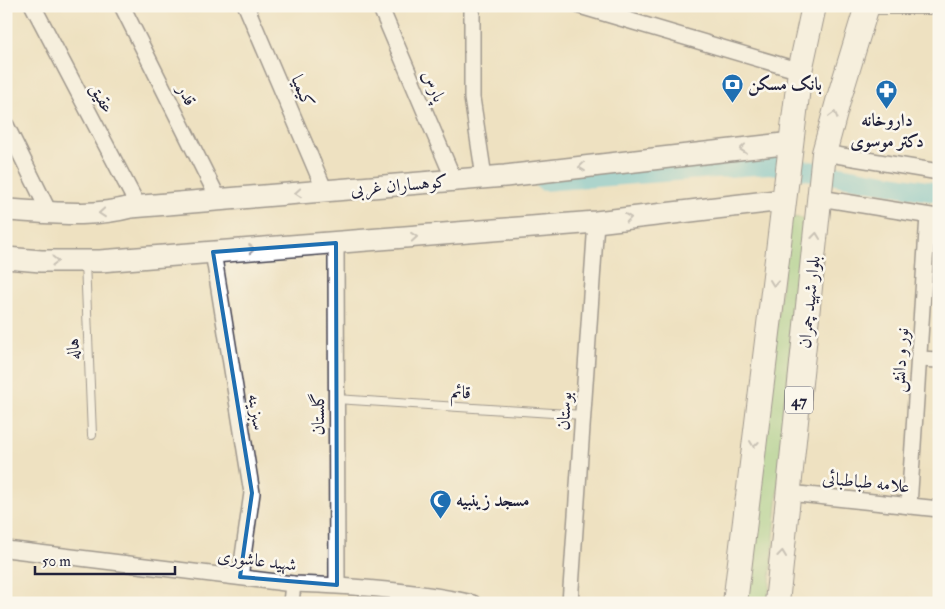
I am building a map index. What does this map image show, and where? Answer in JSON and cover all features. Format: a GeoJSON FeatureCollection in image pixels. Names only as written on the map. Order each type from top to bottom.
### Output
{"type":"FeatureCollection","features":[{"type":"Feature","properties":{"kind":"main road","name":"بلوار شهید چمران"},"geometry":{"type":"LineString","coordinates":[[734,603],[800,71],[814,6]]}},
{"type":"Feature","properties":{"kind":"main road","name":"بلوار شهید چمران"},"geometry":{"type":"LineString","coordinates":[[777,603],[824,153],[867,8]]}},
{"type":"Feature","properties":{"kind":"street","name":"عقیق"},"geometry":{"type":"LineString","coordinates":[[33,6],[138,206]]}},
{"type":"Feature","properties":{"kind":"street","name":"قدر"},"geometry":{"type":"LineString","coordinates":[[122,6],[219,200]]}},
{"type":"Feature","properties":{"kind":"street","name":"کیمیا"},"geometry":{"type":"LineString","coordinates":[[246,6],[325,191]]}},
{"type":"Feature","properties":{"kind":"street","name":"پارس"},"geometry":{"type":"LineString","coordinates":[[380,6],[454,180]]}},
{"type":"Feature","properties":{"kind":"street"},"geometry":{"type":"LineString","coordinates":[[472,6],[472,98],[484,177]]}},
{"type":"Feature","properties":{"kind":"street"},"geometry":{"type":"LineString","coordinates":[[580,6],[800,71]]}},
{"type":"Feature","properties":{"kind":"street"},"geometry":{"type":"LineString","coordinates":[[6,125],[49,212]]}},
{"type":"Feature","properties":{"kind":"street","name":"کوهساران غربی"},"geometry":{"type":"LineString","coordinates":[[6,210],[101,213],[138,206],[454,180],[792,144]]}},
{"type":"Feature","properties":{"kind":"street"},"geometry":{"type":"LineString","coordinates":[[824,153],[939,172]]}},
{"type":"Feature","properties":{"kind":"street"},"geometry":{"type":"LineString","coordinates":[[820,198],[934,217]]}},
{"type":"Feature","properties":{"kind":"street"},"geometry":{"type":"LineString","coordinates":[[6,258],[85,262],[596,222],[784,200]]}},
{"type":"Feature","properties":{"kind":"street","name":"نور و دانش"},"geometry":{"type":"LineString","coordinates":[[909,506],[919,359],[934,217]]}},
{"type":"Feature","properties":{"kind":"street","name":"بوستان"},"geometry":{"type":"LineString","coordinates":[[570,603],[596,222]]}},
{"type":"Feature","properties":{"kind":"street","name":"گلستان"},"geometry":{"type":"LineString","coordinates":[[336,243],[337,585]]}},
{"type":"Feature","properties":{"kind":"street","name":"سبزینه"},"geometry":{"type":"LineString","coordinates":[[213,252],[252,493],[240,577]]}},
{"type":"Feature","properties":{"kind":"street"},"geometry":{"type":"LineString","coordinates":[[919,359],[939,360]]}},
{"type":"Feature","properties":{"kind":"street","name":"علامه طباطبائی"},"geometry":{"type":"LineString","coordinates":[[789,492],[939,509]]}},
{"type":"Feature","properties":{"kind":"street","name":"شهید عاشوری"},"geometry":{"type":"LineString","coordinates":[[6,548],[293,584],[337,585],[448,597],[473,603]]}},
{"type":"Feature","properties":{"kind":"street"},"geometry":{"type":"LineString","coordinates":[[291,603],[293,584]]}},
{"type":"Feature","properties":{"kind":"lane"},"geometry":{"type":"LineString","coordinates":[[867,8],[939,10]]}},
{"type":"Feature","properties":{"kind":"lane","name":"هاله"},"geometry":{"type":"LineString","coordinates":[[85,262],[92,435]]}},
{"type":"Feature","properties":{"kind":"lane","name":"قائم"},"geometry":{"type":"LineString","coordinates":[[336,399],[583,415]]}},
{"type":"Feature","properties":{"kind":"highlighted area"},"geometry":{"type":"Polygon","coordinates":[[[336,243],[337,585],[240,577],[252,493],[213,252],[336,243]]]}},
{"type":"Feature","properties":{"kind":"green space"},"geometry":{"type":"Polygon","coordinates":[[[790,217],[803,218],[768,603],[743,603],[790,217]]]}},
{"type":"Feature","properties":{"kind":"waterway"},"geometry":{"type":"LineString","coordinates":[[544,181],[770,164],[939,193]]}},
{"type":"Feature","properties":{"kind":"place","name":"بانک مسکن"},"geometry":{"type":"Point","coordinates":[732,103]}},
{"type":"Feature","properties":{"kind":"place","name":"داروخانه دکتر موسوی"},"geometry":{"type":"Point","coordinates":[887,109]}},
{"type":"Feature","properties":{"kind":"place","name":"مسجد زینبیه"},"geometry":{"type":"Point","coordinates":[440,519]}}]}
